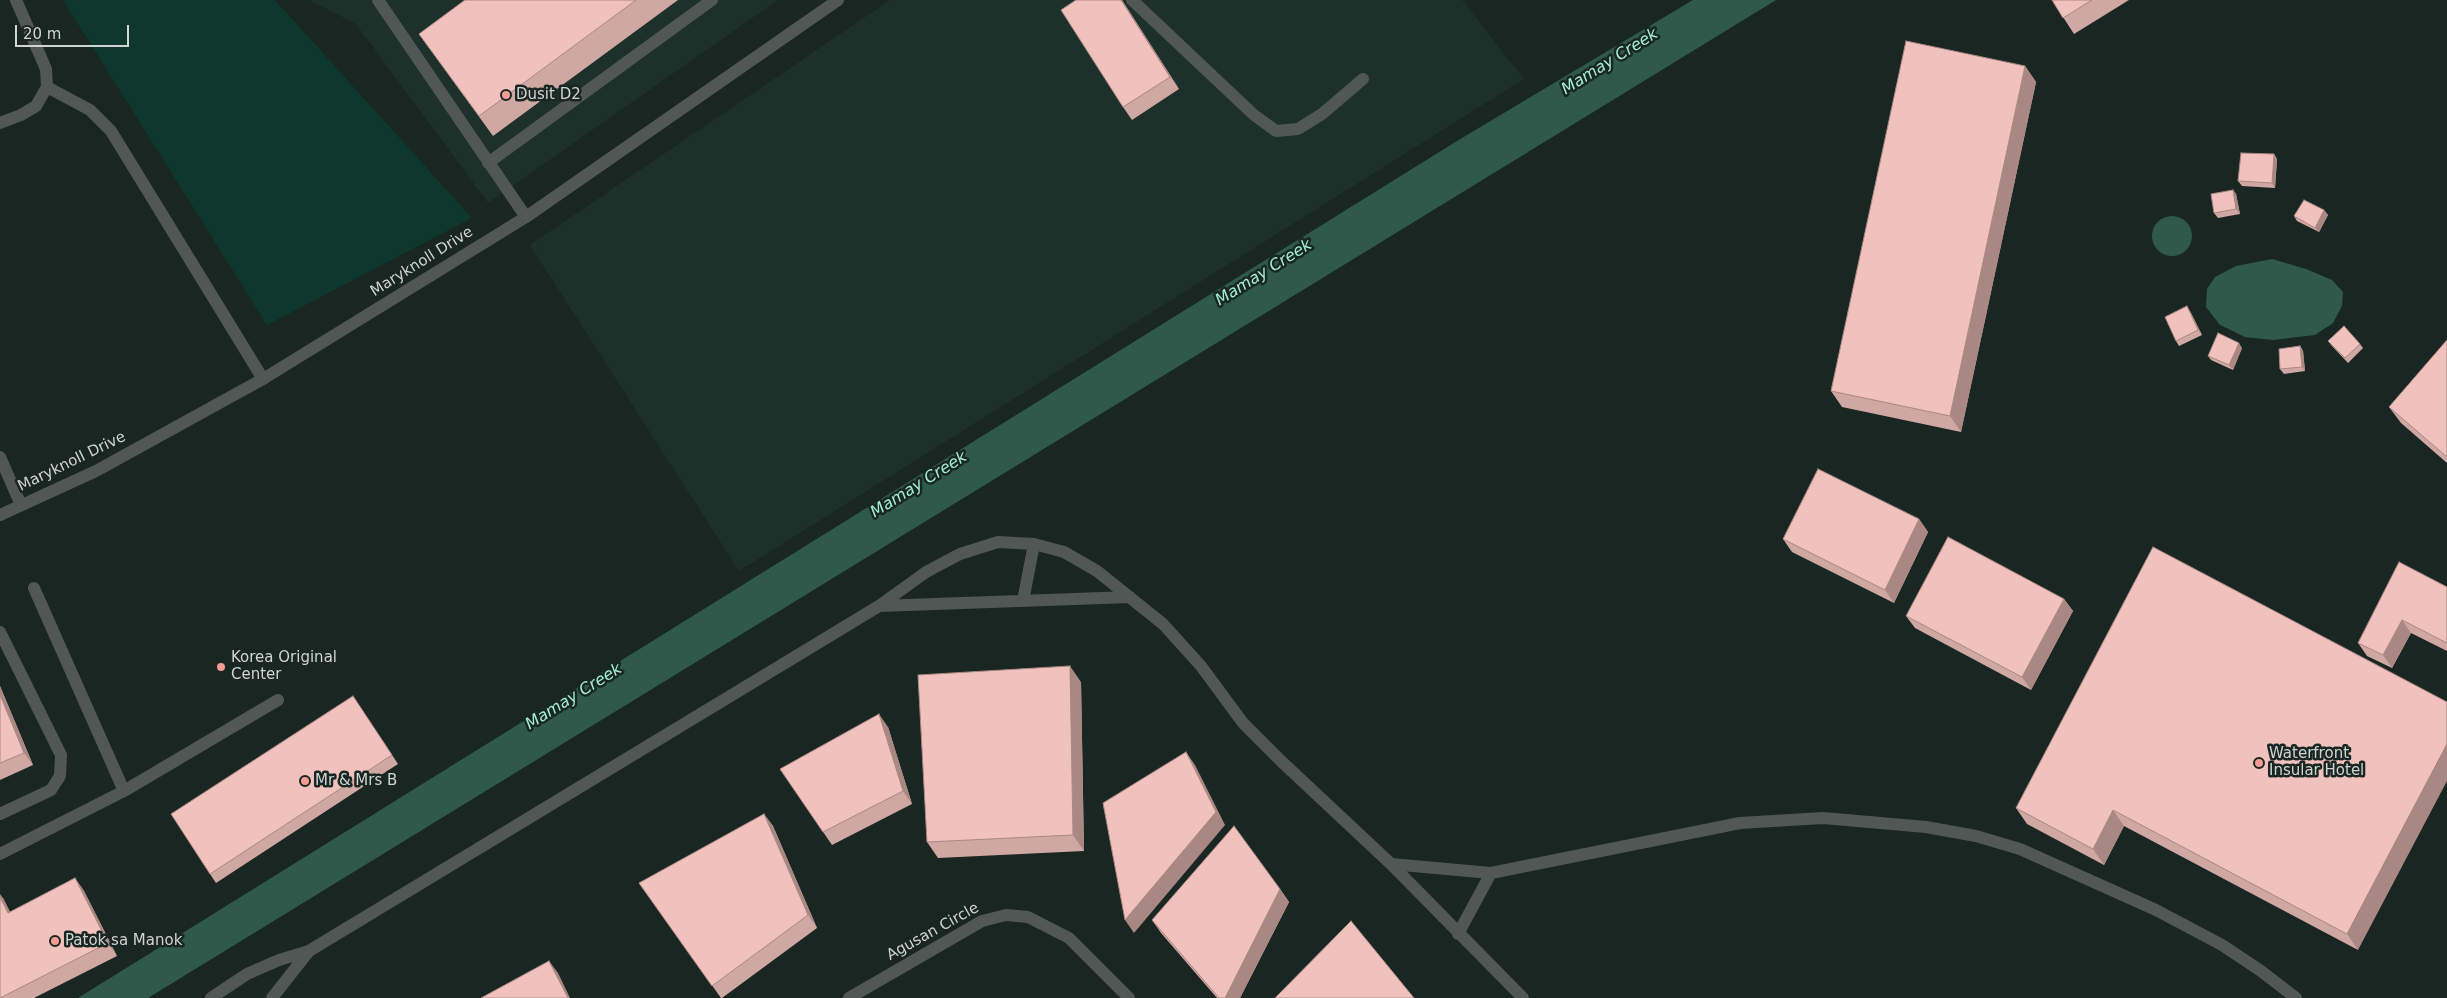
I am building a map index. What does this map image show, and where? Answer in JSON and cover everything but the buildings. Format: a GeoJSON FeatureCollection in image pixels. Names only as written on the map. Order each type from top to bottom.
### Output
{"type":"FeatureCollection","features":[{"type":"Feature","properties":{"kind":"street"},"geometry":{"type":"LineString","coordinates":[[0,123],[21,115],[36,106],[47,87],[46,69],[16,0]]}},
{"type":"Feature","properties":{"kind":"street"},"geometry":{"type":"LineString","coordinates":[[378,0],[526,217]]}},
{"type":"Feature","properties":{"kind":"street"},"geometry":{"type":"LineString","coordinates":[[488,163],[712,0]]}},
{"type":"Feature","properties":{"kind":"street","name":"Maryknoll Drive"},"geometry":{"type":"LineString","coordinates":[[0,515],[96,471],[263,379],[526,217],[838,0]]}},
{"type":"Feature","properties":{"kind":"street"},"geometry":{"type":"LineString","coordinates":[[1132,0],[1254,115],[1276,131],[1298,129],[1322,114],[1363,79]]}},
{"type":"Feature","properties":{"kind":"street"},"geometry":{"type":"LineString","coordinates":[[47,87],[90,110],[110,131],[263,379]]}},
{"type":"Feature","properties":{"kind":"street"},"geometry":{"type":"LineString","coordinates":[[0,457],[21,505]]}},
{"type":"Feature","properties":{"kind":"street"},"geometry":{"type":"LineString","coordinates":[[211,998],[247,974],[279,960],[309,951],[879,606],[926,572],[960,554],[998,542],[1034,544],[1064,552],[1097,571],[1163,624],[1200,666],[1244,722],[1281,761],[1391,864],[1523,998]]}},
{"type":"Feature","properties":{"kind":"street"},"geometry":{"type":"LineString","coordinates":[[1023,601],[1034,544]]}},
{"type":"Feature","properties":{"kind":"street"},"geometry":{"type":"LineString","coordinates":[[34,588],[124,791]]}},
{"type":"Feature","properties":{"kind":"street"},"geometry":{"type":"LineString","coordinates":[[879,606],[1130,597]]}},
{"type":"Feature","properties":{"kind":"street"},"geometry":{"type":"LineString","coordinates":[[0,632],[61,755],[61,762],[60,776],[51,790],[0,814]]}},
{"type":"Feature","properties":{"kind":"street"},"geometry":{"type":"LineString","coordinates":[[0,854],[124,791],[278,700]]}},
{"type":"Feature","properties":{"kind":"street"},"geometry":{"type":"LineString","coordinates":[[1391,864],[1491,873],[1740,823],[1823,818],[1926,827],[1976,836],[2020,849],[2156,910],[2222,945],[2261,971],[2296,998]]}},
{"type":"Feature","properties":{"kind":"street"},"geometry":{"type":"LineString","coordinates":[[1458,934],[1491,873]]}},
{"type":"Feature","properties":{"kind":"street","name":"Agusan Circle"},"geometry":{"type":"LineString","coordinates":[[849,998],[982,921],[1006,914],[1028,917],[1069,938],[1129,998]]}},
{"type":"Feature","properties":{"kind":"street"},"geometry":{"type":"LineString","coordinates":[[272,998],[309,951]]}},
{"type":"Feature","properties":{"kind":"shaded area"},"geometry":{"type":"Polygon","coordinates":[[[63,0],[275,0],[472,218],[267,325],[63,0]]]}},
{"type":"Feature","properties":{"kind":"shaded area"},"geometry":{"type":"Polygon","coordinates":[[[309,0],[778,0],[488,203],[356,24],[309,0]]]}},
{"type":"Feature","properties":{"kind":"shaded area"},"geometry":{"type":"Polygon","coordinates":[[[890,0],[1462,0],[1524,79],[739,571],[530,245],[890,0]]]}},
{"type":"Feature","properties":{"kind":"water","name":"Mamay Creek"},"geometry":{"type":"Polygon","coordinates":[[[1693,0],[1776,0],[148,998],[78,998],[1457,141],[1693,0]]]}},
{"type":"Feature","properties":{"kind":"water"},"geometry":{"type":"Polygon","coordinates":[[[2176,216],[2183,219],[2189,225],[2192,236],[2191,244],[2183,253],[2176,256],[2168,256],[2161,253],[2153,244],[2152,232],[2155,225],[2164,217],[2176,216]]]}},
{"type":"Feature","properties":{"kind":"water"},"geometry":{"type":"Polygon","coordinates":[[[2272,259],[2306,269],[2332,280],[2343,292],[2342,306],[2333,323],[2315,335],[2273,340],[2245,337],[2220,325],[2206,307],[2207,289],[2215,277],[2236,266],[2272,259]]]}},
{"type":"Feature","properties":{"kind":"place","name":"Dusit D2"},"geometry":{"type":"Point","coordinates":[506,95]}},
{"type":"Feature","properties":{"kind":"place","name":"Korea Original Center"},"geometry":{"type":"Point","coordinates":[221,667]}},
{"type":"Feature","properties":{"kind":"place","name":"Waterfront Insular Hotel"},"geometry":{"type":"Point","coordinates":[2259,763]}},
{"type":"Feature","properties":{"kind":"place","name":"Mr & Mrs B"},"geometry":{"type":"Point","coordinates":[305,781]}},
{"type":"Feature","properties":{"kind":"place","name":"Patok sa Manok"},"geometry":{"type":"Point","coordinates":[55,941]}}]}
